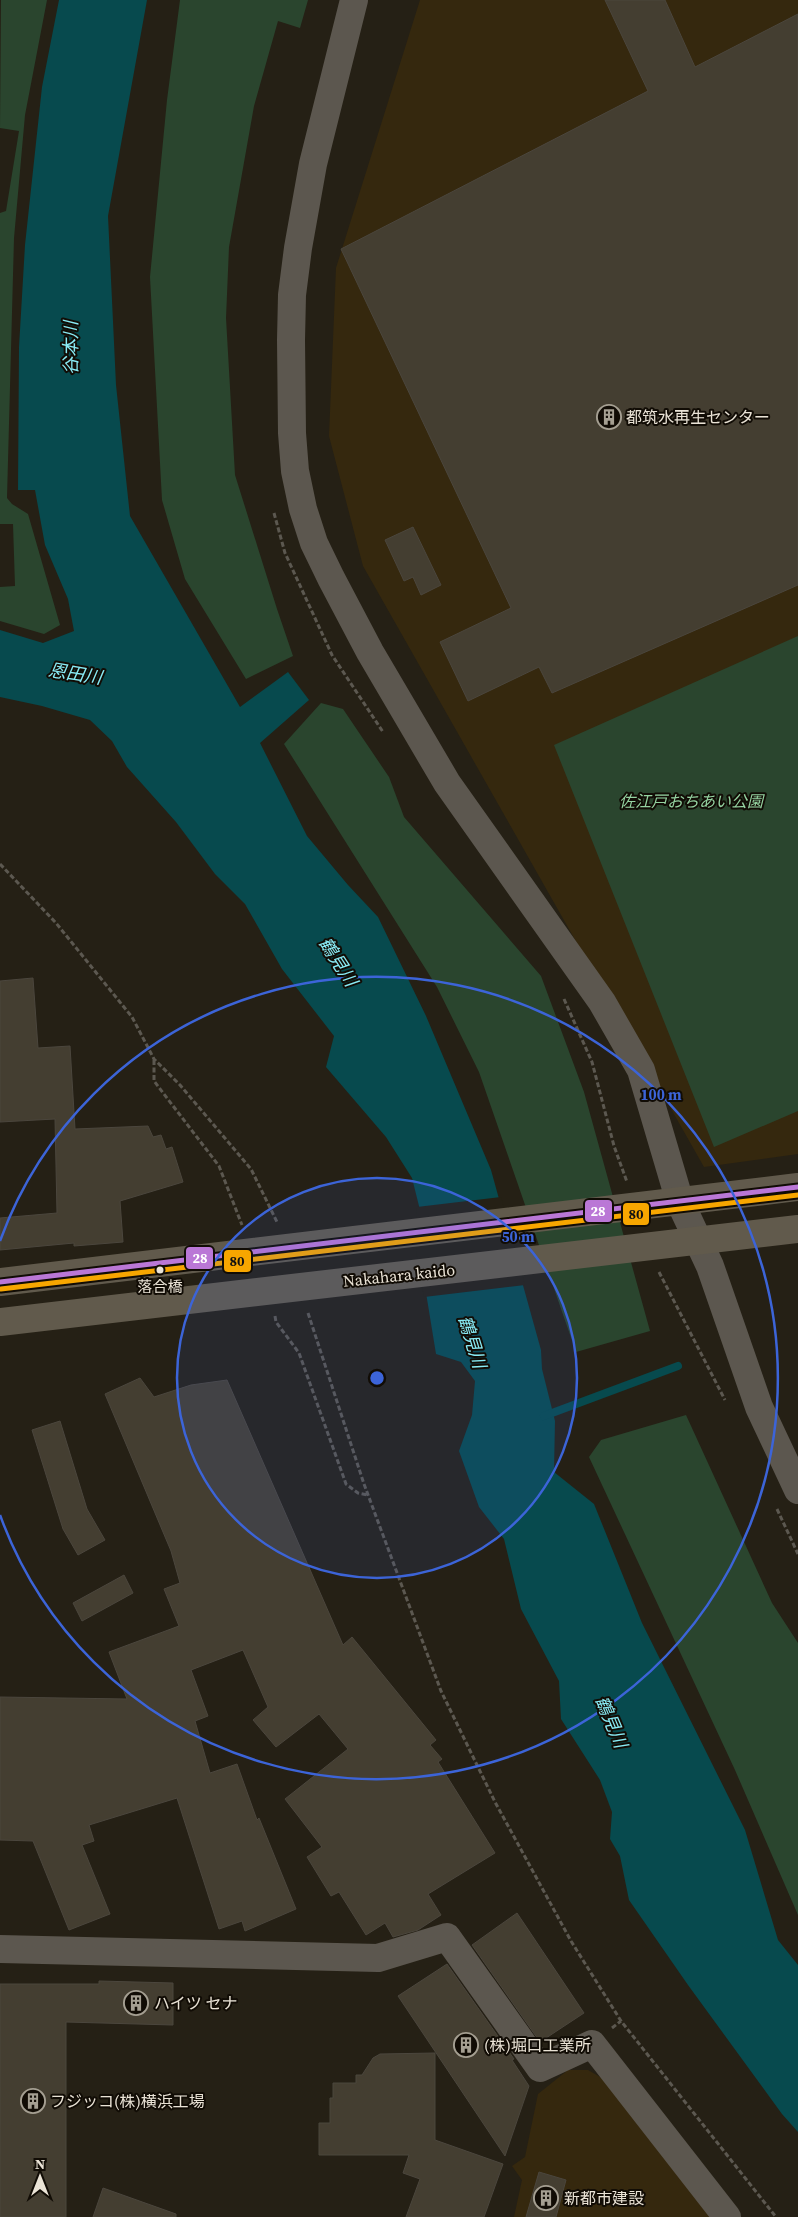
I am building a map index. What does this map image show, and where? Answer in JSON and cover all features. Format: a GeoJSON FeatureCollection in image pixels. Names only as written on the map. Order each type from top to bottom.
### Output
{"type":"FeatureCollection","features":[{"type":"Feature","properties":{"kind":"main road"},"geometry":{"type":"LineString","coordinates":[[0,1282],[798,1187]]}},
{"type":"Feature","properties":{"kind":"main road","name":"Nakahara kaido"},"geometry":{"type":"LineString","coordinates":[[0,1322],[276,1302],[664,1246],[798,1230]]}},
{"type":"Feature","properties":{"kind":"street"},"geometry":{"type":"LineString","coordinates":[[354,0],[314,164],[298,248],[292,294],[292,433],[295,471],[303,509],[314,543],[331,578],[370,652],[446,783],[602,1002],[641,1070],[680,1202],[710,1266],[759,1406],[798,1490]]}},
{"type":"Feature","properties":{"kind":"street"},"geometry":{"type":"LineString","coordinates":[[0,1950],[319,1939],[378,1958],[446,1937],[540,2068],[592,2044],[727,2217]]}},
{"type":"Feature","properties":{"kind":"path"},"geometry":{"type":"LineString","coordinates":[[273,510],[286,553],[332,655],[386,737]]}},
{"type":"Feature","properties":{"kind":"path"},"geometry":{"type":"LineString","coordinates":[[0,864],[56,923],[132,1018],[154,1059],[180,1085],[251,1169],[278,1225]]}},
{"type":"Feature","properties":{"kind":"path"},"geometry":{"type":"LineString","coordinates":[[154,1059],[154,1081],[219,1166],[243,1228]]}},
{"type":"Feature","properties":{"kind":"path"},"geometry":{"type":"LineString","coordinates":[[276,1302],[276,1322],[299,1353],[346,1484],[358,1493],[368,1495]]}},
{"type":"Feature","properties":{"kind":"path"},"geometry":{"type":"LineString","coordinates":[[308,1311],[368,1495],[441,1691],[495,1802],[571,1941],[621,2021],[642,2050],[776,2217]]}},
{"type":"Feature","properties":{"kind":"shaded area"},"geometry":{"type":"Polygon","coordinates":[[[420,0],[798,0],[798,1154],[704,1167],[363,566],[329,436],[336,268],[420,0]]]}},
{"type":"Feature","properties":{"kind":"shaded area"},"geometry":{"type":"Polygon","coordinates":[[[568,2070],[588,2070],[607,2081],[713,2217],[514,2217],[522,2180],[512,2166],[525,2157],[538,2094],[568,2070]]]}},
{"type":"Feature","properties":{"kind":"green space"},"geometry":{"type":"Polygon","coordinates":[[[1,0],[47,0],[25,115],[14,238],[7,498],[12,504],[28,514],[60,625],[44,634],[0,621],[0,587],[15,586],[13,524],[0,524],[0,213],[6,211],[19,131],[0,128],[1,0]]]}},
{"type":"Feature","properties":{"kind":"green space"},"geometry":{"type":"Polygon","coordinates":[[[180,0],[308,0],[300,28],[278,21],[254,106],[229,247],[226,318],[235,475],[293,656],[246,679],[185,579],[162,500],[150,277],[167,100],[180,0]]]}},
{"type":"Feature","properties":{"kind":"green space","name":"佐江戸おちあい公園"},"geometry":{"type":"Polygon","coordinates":[[[798,636],[798,1111],[714,1147],[554,745],[798,636]]]}},
{"type":"Feature","properties":{"kind":"green space"},"geometry":{"type":"Polygon","coordinates":[[[321,703],[343,709],[389,777],[404,817],[541,976],[584,1092],[650,1331],[576,1352],[479,1072],[437,987],[284,744],[321,703]]]}},
{"type":"Feature","properties":{"kind":"green space"},"geometry":{"type":"Polygon","coordinates":[[[686,1415],[772,1603],[798,1643],[798,1915],[735,1770],[589,1457],[601,1440],[686,1415]]]}},
{"type":"Feature","properties":{"kind":"water"},"geometry":{"type":"Polygon","coordinates":[[[59,0],[147,0],[108,216],[116,385],[130,516],[240,707],[288,672],[309,700],[260,743],[307,836],[378,917],[426,1016],[491,1170],[541,1350],[542,1369],[555,1421],[554,1472],[594,1504],[642,1623],[745,1830],[778,1940],[798,1965],[798,2132],[782,2114],[688,1985],[629,1900],[620,1856],[610,1839],[612,1812],[600,1780],[561,1719],[559,1681],[521,1609],[504,1539],[479,1507],[459,1451],[472,1415],[475,1381],[461,1362],[436,1354],[419,1250],[420,1210],[412,1178],[386,1137],[326,1067],[334,1036],[282,969],[245,904],[215,874],[176,822],[127,767],[112,741],[90,720],[42,706],[0,697],[0,630],[43,643],[74,631],[68,599],[45,545],[35,490],[18,490],[19,347],[25,245],[42,87],[59,0]]]}},
{"type":"Feature","properties":{"kind":"pier"},"geometry":{"type":"Polygon","coordinates":[[[501,1197],[525,1285],[424,1297],[416,1251],[417,1207],[501,1197]]]}},
{"type":"Feature","properties":{"kind":"building","name":"都筑水再生センター"},"geometry":{"type":"Polygon","coordinates":[[[605,0],[665,0],[695,67],[798,14],[798,585],[552,693],[539,667],[468,701],[440,642],[511,608],[341,249],[648,91],[605,0]]]}},
{"type":"Feature","properties":{"kind":"building"},"geometry":{"type":"Polygon","coordinates":[[[413,527],[441,585],[421,595],[413,577],[404,581],[385,540],[413,527]]]}},
{"type":"Feature","properties":{"kind":"building"},"geometry":{"type":"Polygon","coordinates":[[[33,978],[38,1048],[70,1046],[75,1129],[148,1126],[153,1137],[161,1135],[166,1149],[172,1147],[183,1182],[120,1201],[123,1242],[74,1246],[74,1243],[0,1250],[0,1218],[57,1213],[55,1119],[0,1122],[0,981],[33,978]]]}},
{"type":"Feature","properties":{"kind":"building"},"geometry":{"type":"Polygon","coordinates":[[[140,1378],[154,1397],[191,1385],[227,1380],[343,1645],[352,1637],[436,1740],[430,1745],[442,1759],[438,1762],[495,1853],[428,1894],[441,1915],[418,1930],[393,1937],[385,1923],[366,1935],[339,1892],[331,1896],[307,1857],[322,1847],[285,1799],[348,1749],[319,1714],[276,1747],[253,1720],[268,1707],[243,1650],[191,1670],[208,1716],[195,1721],[210,1773],[237,1764],[257,1820],[259,1818],[296,1909],[245,1931],[242,1921],[219,1929],[177,1798],[89,1825],[94,1841],[82,1845],[110,1914],[69,1930],[33,1841],[0,1840],[0,1697],[127,1699],[109,1652],[179,1626],[164,1589],[180,1583],[171,1551],[105,1394],[140,1378]]]}},
{"type":"Feature","properties":{"kind":"building"},"geometry":{"type":"Polygon","coordinates":[[[60,1421],[87,1509],[105,1540],[78,1555],[63,1529],[32,1430],[60,1421]]]}},
{"type":"Feature","properties":{"kind":"building"},"geometry":{"type":"Polygon","coordinates":[[[124,1575],[133,1593],[82,1621],[73,1603],[124,1575]]]}},
{"type":"Feature","properties":{"kind":"building"},"geometry":{"type":"Polygon","coordinates":[[[517,1913],[584,2013],[540,2042],[472,1945],[517,1913]]]}},
{"type":"Feature","properties":{"kind":"building","name":"(株)堀口工業所"},"geometry":{"type":"Polygon","coordinates":[[[447,1964],[514,2059],[512,2060],[529,2086],[505,2156],[398,1996],[447,1964]]]}},
{"type":"Feature","properties":{"kind":"building","name":"フジッコ(株)横浜工場"},"geometry":{"type":"Polygon","coordinates":[[[99,1981],[173,1983],[173,2025],[66,2022],[66,2217],[0,2217],[0,1984],[99,1984],[99,1981]]]}},
{"type":"Feature","properties":{"kind":"building"},"geometry":{"type":"Polygon","coordinates":[[[435,2053],[435,2140],[503,2164],[484,2217],[406,2217],[420,2179],[403,2173],[409,2155],[319,2155],[319,2123],[330,2123],[330,2098],[333,2098],[333,2083],[356,2083],[356,2075],[362,2075],[373,2058],[380,2054],[435,2053]]]}},
{"type":"Feature","properties":{"kind":"building","name":"新都市建設"},"geometry":{"type":"Polygon","coordinates":[[[539,2172],[566,2180],[556,2217],[526,2217],[539,2172]]]}},
{"type":"Feature","properties":{"kind":"building"},"geometry":{"type":"Polygon","coordinates":[[[103,2188],[176,2214],[176,2217],[93,2217],[103,2188]]]}},
{"type":"Feature","properties":{"kind":"waterway"},"geometry":{"type":"LineString","coordinates":[[544,1416],[678,1366]]}},
{"type":"Feature","properties":{"kind":"transit line","name":"28"},"geometry":{"type":"LineString","coordinates":[[0,1282],[798,1187]]}},
{"type":"Feature","properties":{"kind":"transit line","name":"80"},"geometry":{"type":"LineString","coordinates":[[1,1289],[798,1195]]}},
{"type":"Feature","properties":{"kind":"place","name":"都筑水再生センター"},"geometry":{"type":"Point","coordinates":[609,417]}},
{"type":"Feature","properties":{"kind":"place","name":"落合橋"},"geometry":{"type":"Point","coordinates":[160,1270]}},
{"type":"Feature","properties":{"kind":"place","name":"ハイツ セナ"},"geometry":{"type":"Point","coordinates":[136,2003]}},
{"type":"Feature","properties":{"kind":"place","name":"(株)堀口工業所"},"geometry":{"type":"Point","coordinates":[466,2045]}},
{"type":"Feature","properties":{"kind":"place","name":"フジッコ(株)横浜工場"},"geometry":{"type":"Point","coordinates":[33,2101]}},
{"type":"Feature","properties":{"kind":"place","name":"新都市建設"},"geometry":{"type":"Point","coordinates":[546,2198]}},
{"type":"Feature","properties":{"kind":"water label","name":"谷本川"},"geometry":{"type":"Point","coordinates":[71,348]}},
{"type":"Feature","properties":{"kind":"water label","name":"恩田川"},"geometry":{"type":"Point","coordinates":[75,674]}},
{"type":"Feature","properties":{"kind":"water label","name":"鶴見川"},"geometry":{"type":"Point","coordinates":[338,962]}},
{"type":"Feature","properties":{"kind":"water label","name":"鶴見川"},"geometry":{"type":"Point","coordinates":[472,1342]}},
{"type":"Feature","properties":{"kind":"water label","name":"鶴見川"},"geometry":{"type":"Point","coordinates":[611,1722]}}]}
